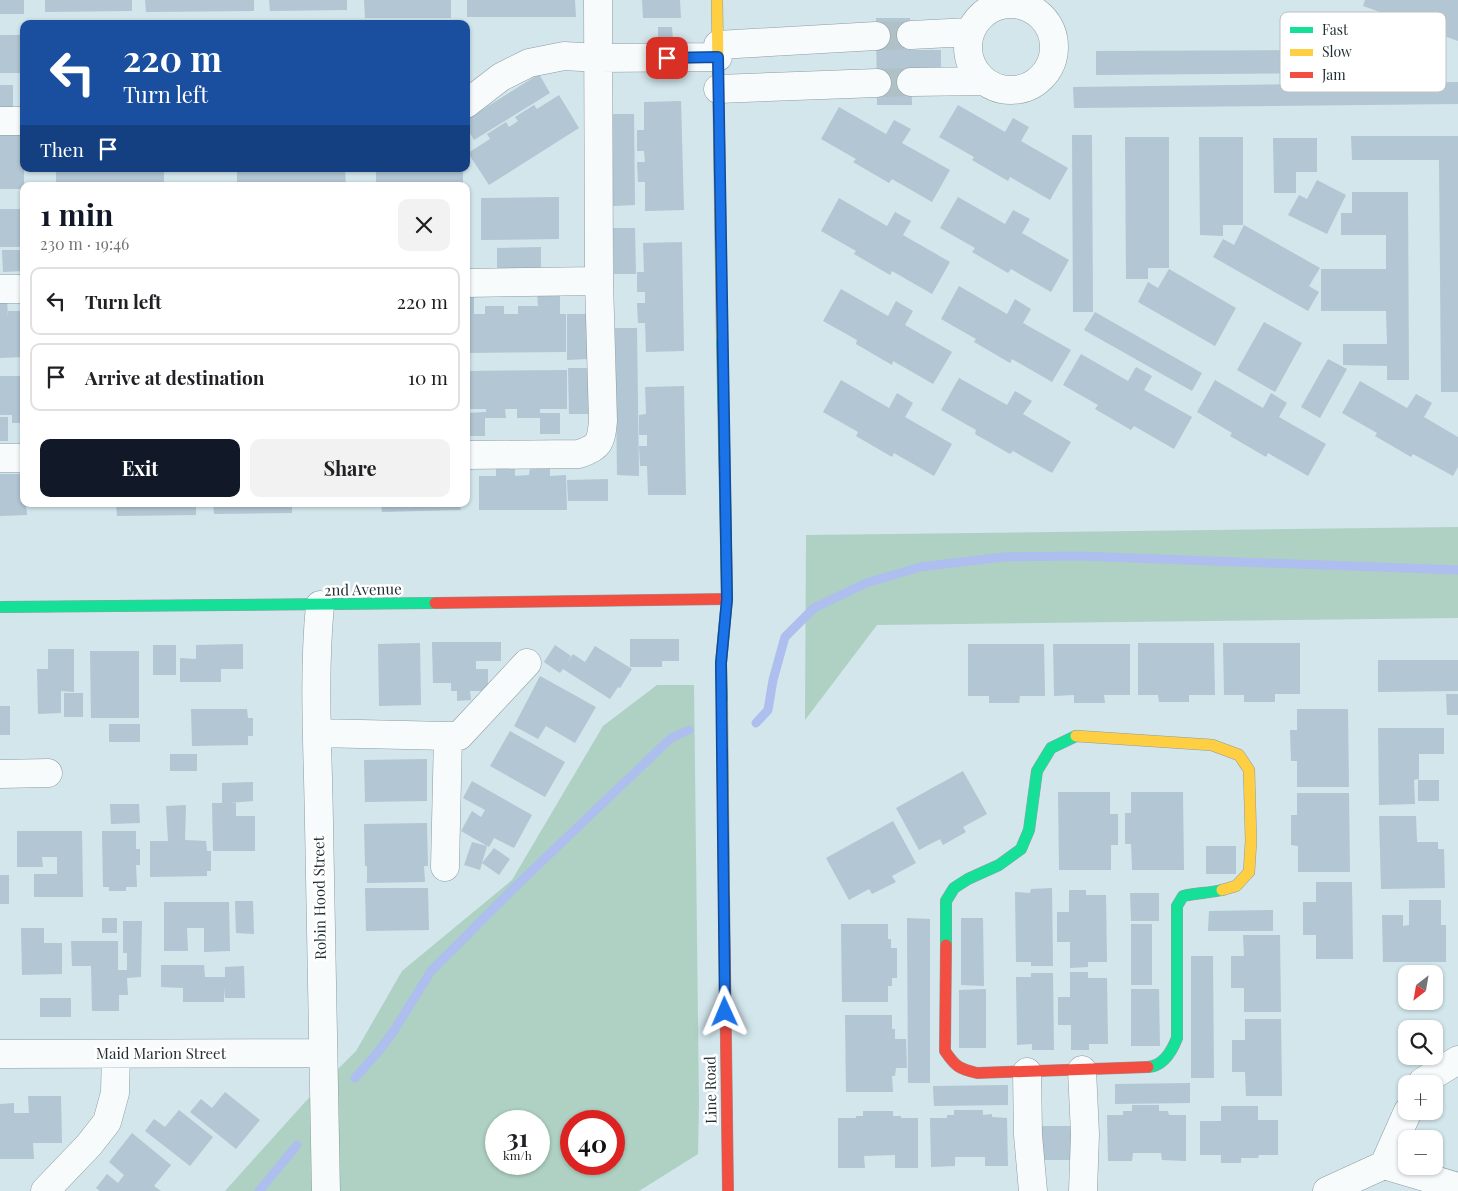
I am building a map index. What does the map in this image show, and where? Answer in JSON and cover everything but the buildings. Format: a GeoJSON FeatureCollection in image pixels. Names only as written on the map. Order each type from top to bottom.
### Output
{"type":"FeatureCollection","features":[{"type":"Feature","properties":{"kind":"street"},"geometry":{"type":"LineString","coordinates":[[470,455],[579,454],[593,449],[601,440],[603,421],[599,281],[598,0]]}},
{"type":"Feature","properties":{"kind":"street","name":"Line Road"},"geometry":{"type":"LineString","coordinates":[[718,0],[727,599],[721,663],[728,1191]]}},
{"type":"Feature","properties":{"kind":"street"},"geometry":{"type":"LineString","coordinates":[[1017,4],[1030,8],[1042,16],[1054,37],[1054,56],[1049,70],[1036,84],[1026,88],[1012,90],[997,88],[984,80],[974,69],[969,56],[968,43],[970,32],[980,18],[990,9],[1003,5],[1017,4]]}},
{"type":"Feature","properties":{"kind":"street"},"geometry":{"type":"LineString","coordinates":[[911,35],[970,32]]}},
{"type":"Feature","properties":{"kind":"street"},"geometry":{"type":"LineString","coordinates":[[470,101],[500,77],[528,63],[564,56],[599,58],[718,51],[876,36]]}},
{"type":"Feature","properties":{"kind":"street"},"geometry":{"type":"LineString","coordinates":[[911,82],[984,80]]}},
{"type":"Feature","properties":{"kind":"street"},"geometry":{"type":"LineString","coordinates":[[718,89],[877,83]]}},
{"type":"Feature","properties":{"kind":"street"},"geometry":{"type":"LineString","coordinates":[[0,121],[20,121]]}},
{"type":"Feature","properties":{"kind":"street"},"geometry":{"type":"LineString","coordinates":[[470,283],[599,281]]}},
{"type":"Feature","properties":{"kind":"street"},"geometry":{"type":"LineString","coordinates":[[0,289],[20,289]]}},
{"type":"Feature","properties":{"kind":"street"},"geometry":{"type":"LineString","coordinates":[[0,458],[20,458]]}},
{"type":"Feature","properties":{"kind":"street","name":"2nd Avenue"},"geometry":{"type":"LineString","coordinates":[[0,607],[320,605],[727,599]]}},
{"type":"Feature","properties":{"kind":"street","name":"Robin Hood Street"},"geometry":{"type":"LineString","coordinates":[[320,605],[317,638],[317,733],[326,1191]]}},
{"type":"Feature","properties":{"kind":"street"},"geometry":{"type":"LineString","coordinates":[[317,733],[459,736],[527,663]]}},
{"type":"Feature","properties":{"kind":"street"},"geometry":{"type":"LineString","coordinates":[[446,867],[448,736]]}},
{"type":"Feature","properties":{"kind":"street"},"geometry":{"type":"LineString","coordinates":[[1076,736],[1212,745],[1239,755],[1249,770],[1249,872],[1236,886],[1210,893],[1183,896],[1177,906],[1176,1038],[1173,1050],[1164,1062],[1152,1067],[1027,1072],[977,1073],[965,1071],[954,1065],[945,1051],[946,901],[954,888],[968,879],[999,865],[1021,848],[1029,830],[1037,771],[1051,748],[1076,736]]}},
{"type":"Feature","properties":{"kind":"street"},"geometry":{"type":"LineString","coordinates":[[0,774],[48,773]]}},
{"type":"Feature","properties":{"kind":"street","name":"Maid Marion Street"},"geometry":{"type":"LineString","coordinates":[[0,1054],[322,1053]]}},
{"type":"Feature","properties":{"kind":"street"},"geometry":{"type":"LineString","coordinates":[[46,1191],[89,1145],[107,1122],[116,1093],[116,1054]]}},
{"type":"Feature","properties":{"kind":"street"},"geometry":{"type":"LineString","coordinates":[[1433,1075],[1458,1060]]}},
{"type":"Feature","properties":{"kind":"street"},"geometry":{"type":"LineString","coordinates":[[1082,1070],[1085,1134],[1083,1191]]}},
{"type":"Feature","properties":{"kind":"street"},"geometry":{"type":"LineString","coordinates":[[1027,1072],[1028,1136],[1033,1191]]}},
{"type":"Feature","properties":{"kind":"street"},"geometry":{"type":"LineString","coordinates":[[1328,1191],[1384,1165],[1404,1120]]}},
{"type":"Feature","properties":{"kind":"street"},"geometry":{"type":"LineString","coordinates":[[1384,1165],[1458,1187]]}},
{"type":"Feature","properties":{"kind":"green space"},"geometry":{"type":"Polygon","coordinates":[[[1458,527],[1458,618],[877,625],[805,720],[806,535],[1458,527]]]}},
{"type":"Feature","properties":{"kind":"green space"},"geometry":{"type":"Polygon","coordinates":[[[657,685],[694,685],[698,1154],[639,1191],[225,1191],[306,1101],[356,1051],[402,971],[512,880],[603,726],[657,685]]]}},
{"type":"Feature","properties":{"kind":"waterway"},"geometry":{"type":"LineString","coordinates":[[756,723],[768,710],[773,680],[785,637],[814,608],[866,583],[920,567],[1003,557],[1079,556],[1458,570]]}},
{"type":"Feature","properties":{"kind":"waterway"},"geometry":{"type":"LineString","coordinates":[[355,1078],[395,1029],[431,971],[515,887],[671,738],[689,730]]}},
{"type":"Feature","properties":{"kind":"waterway"},"geometry":{"type":"LineString","coordinates":[[259,1191],[297,1145]]}},
{"type":"Feature","properties":{"kind":"tunnel"},"geometry":{"type":"LineString","coordinates":[[876,36],[911,35]]}},
{"type":"Feature","properties":{"kind":"tunnel"},"geometry":{"type":"LineString","coordinates":[[877,83],[911,82]]}},
{"type":"Feature","properties":{"kind":"traffic: fast"},"geometry":{"type":"LineString","coordinates":[[722,339],[727,599],[721,663],[722,702]]}},
{"type":"Feature","properties":{"kind":"traffic: fast"},"geometry":{"type":"LineString","coordinates":[[0,607],[435,603]]}},
{"type":"Feature","properties":{"kind":"traffic: fast"},"geometry":{"type":"LineString","coordinates":[[946,945],[946,901],[954,888],[968,879],[999,865],[1021,849],[1029,830],[1037,771],[1051,748],[1076,736]]}},
{"type":"Feature","properties":{"kind":"traffic: fast"},"geometry":{"type":"LineString","coordinates":[[1148,1067],[1163,1061],[1170,1053],[1177,1038],[1177,906],[1183,896],[1222,890]]}},
{"type":"Feature","properties":{"kind":"traffic: slow"},"geometry":{"type":"LineString","coordinates":[[717,0],[722,339]]}},
{"type":"Feature","properties":{"kind":"traffic: slow"},"geometry":{"type":"LineString","coordinates":[[722,702],[724,895]]}},
{"type":"Feature","properties":{"kind":"traffic: slow"},"geometry":{"type":"LineString","coordinates":[[1076,736],[1212,745],[1239,755],[1249,770],[1251,841],[1249,872],[1236,886],[1222,890]]}},
{"type":"Feature","properties":{"kind":"traffic: jam"},"geometry":{"type":"LineString","coordinates":[[435,603],[727,599]]}},
{"type":"Feature","properties":{"kind":"traffic: jam"},"geometry":{"type":"LineString","coordinates":[[724,895],[728,1191]]}},
{"type":"Feature","properties":{"kind":"traffic: jam"},"geometry":{"type":"LineString","coordinates":[[946,945],[945,1051],[958,1066],[977,1073],[1148,1067]]}},
{"type":"Feature","properties":{"kind":"route"},"geometry":{"type":"LineString","coordinates":[[667,58],[718,57],[727,599],[721,663],[725,1012]]}}]}
